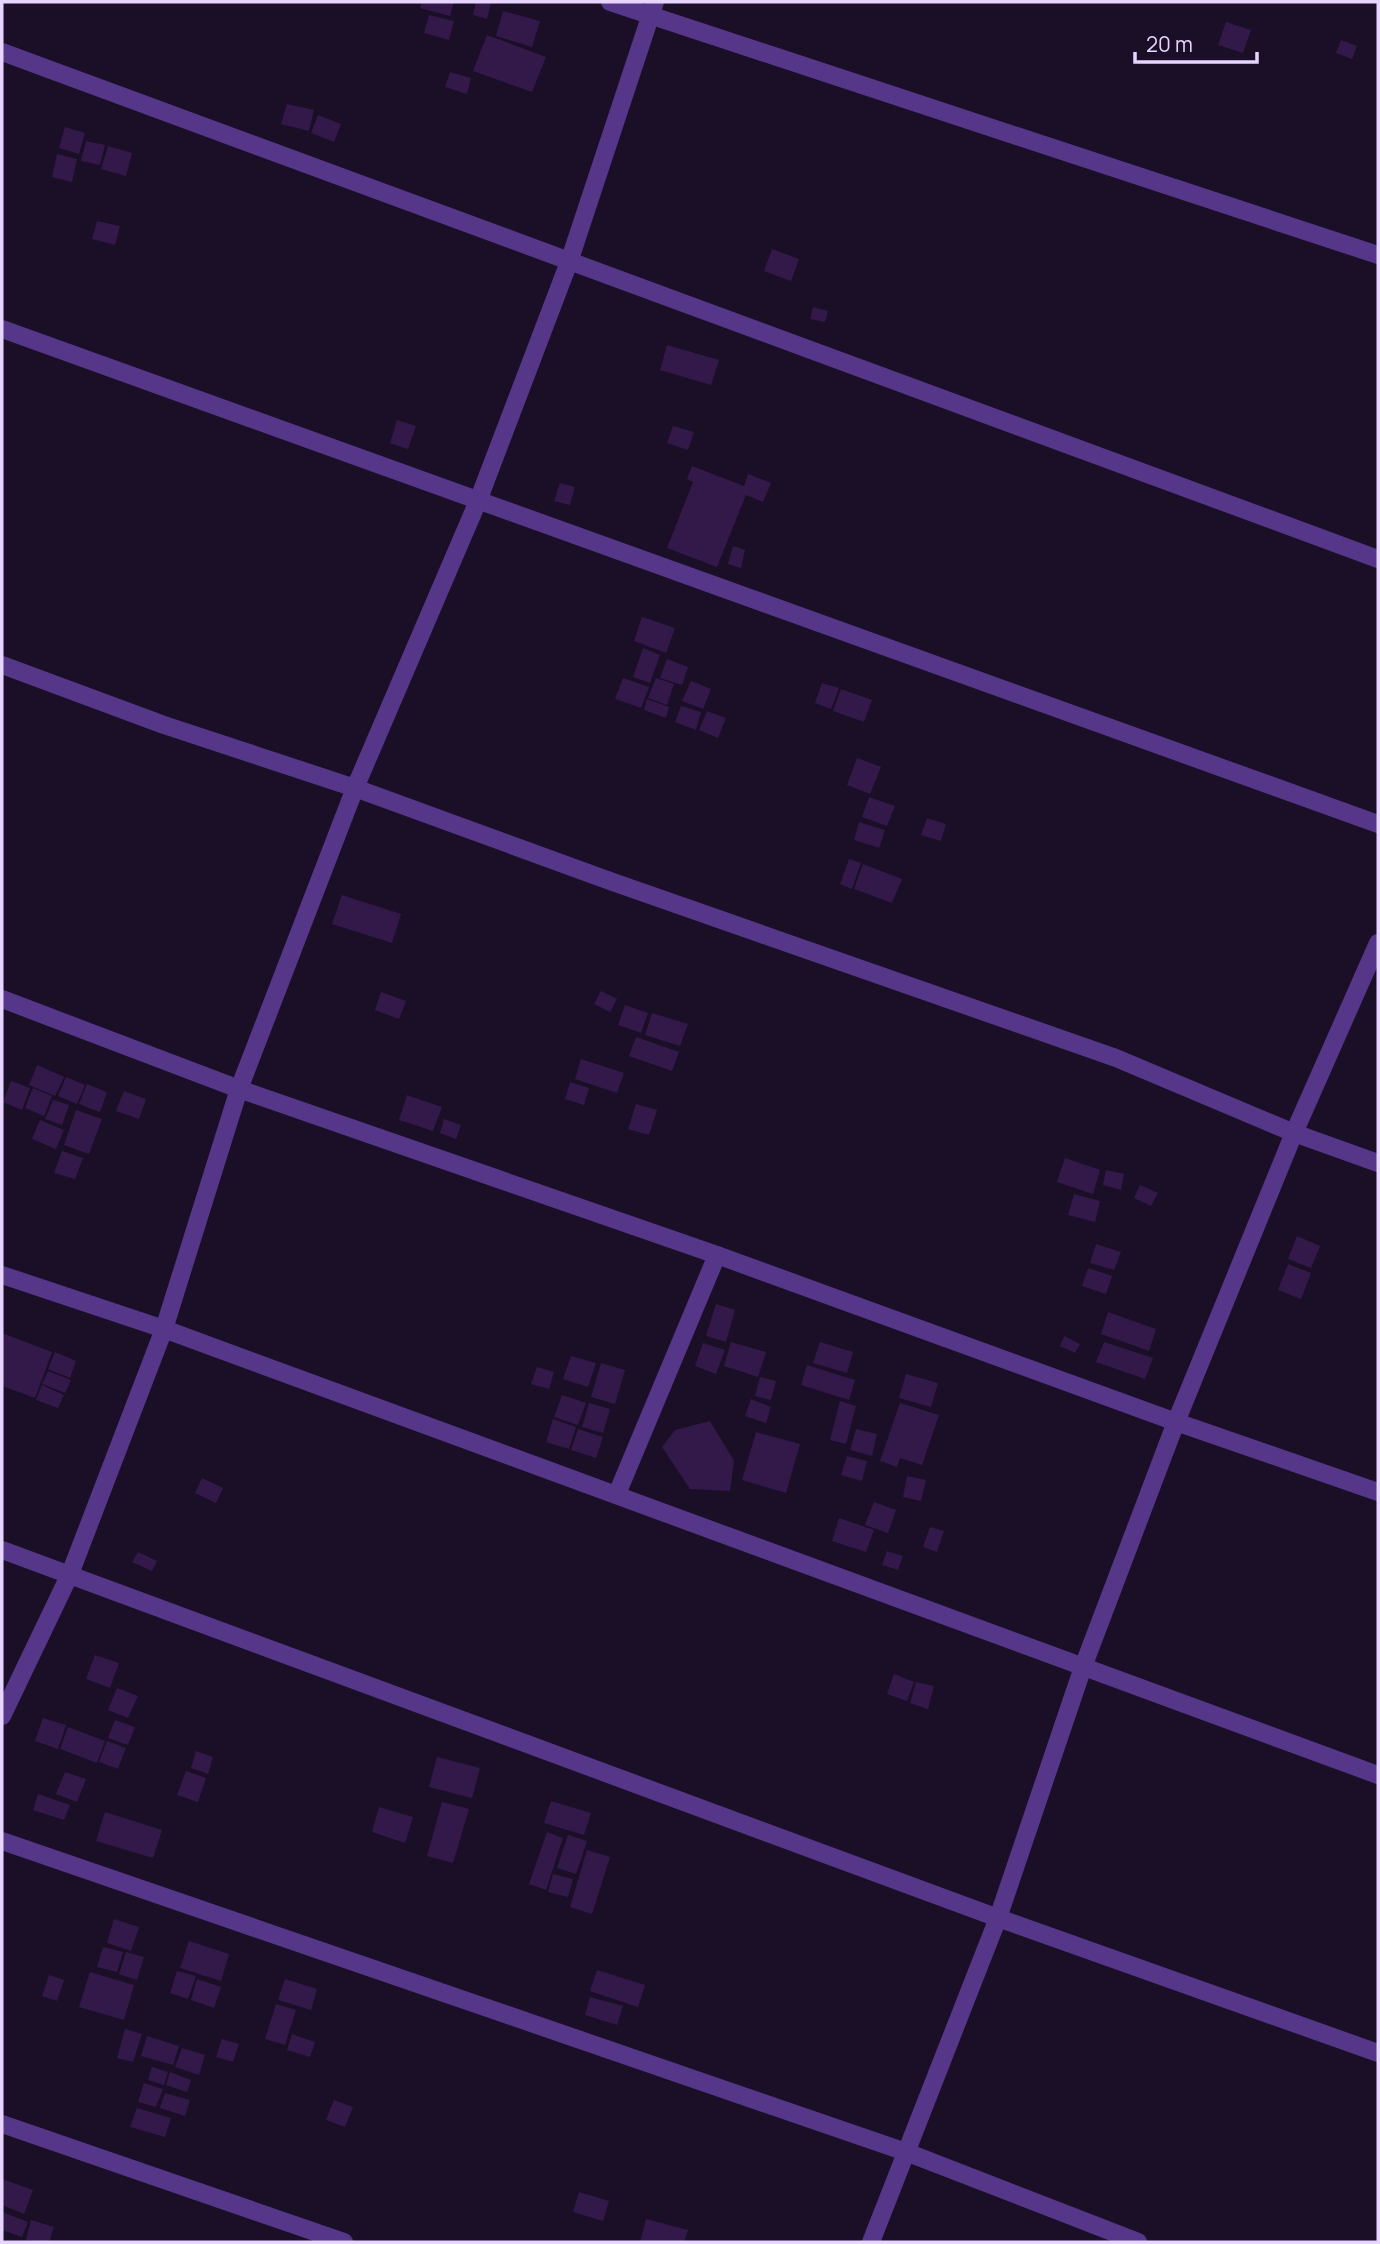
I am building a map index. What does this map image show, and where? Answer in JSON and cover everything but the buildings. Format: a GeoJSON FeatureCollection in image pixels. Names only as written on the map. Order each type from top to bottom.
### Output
{"type":"FeatureCollection","features":[{"type":"Feature","properties":{"kind":"street"},"geometry":{"type":"LineString","coordinates":[[610,2],[652,9],[1378,255]]}},
{"type":"Feature","properties":{"kind":"street"},"geometry":{"type":"LineString","coordinates":[[2,1716],[70,1574],[164,1329],[239,1089],[355,788],[478,502],[569,262],[652,9]]}},
{"type":"Feature","properties":{"kind":"street"},"geometry":{"type":"LineString","coordinates":[[2,52],[1378,559]]}},
{"type":"Feature","properties":{"kind":"street"},"geometry":{"type":"LineString","coordinates":[[2,328],[478,502],[1378,824]]}},
{"type":"Feature","properties":{"kind":"street"},"geometry":{"type":"LineString","coordinates":[[2,665],[164,725],[355,788],[610,881],[1116,1058],[1294,1133],[1378,1163]]}},
{"type":"Feature","properties":{"kind":"street"},"geometry":{"type":"LineString","coordinates":[[871,2242],[998,1918],[1083,1667],[1176,1422],[1294,1133],[1378,943]]}},
{"type":"Feature","properties":{"kind":"street"},"geometry":{"type":"LineString","coordinates":[[2,999],[239,1089],[717,1255],[1176,1422],[1378,1492]]}},
{"type":"Feature","properties":{"kind":"street"},"geometry":{"type":"LineString","coordinates":[[617,1494],[717,1255]]}},
{"type":"Feature","properties":{"kind":"street"},"geometry":{"type":"LineString","coordinates":[[2,1275],[164,1329],[1378,1775]]}},
{"type":"Feature","properties":{"kind":"street"},"geometry":{"type":"LineString","coordinates":[[2,1550],[998,1918],[1378,2053]]}},
{"type":"Feature","properties":{"kind":"street"},"geometry":{"type":"LineString","coordinates":[[2,1841],[905,2152],[1138,2242]]}},
{"type":"Feature","properties":{"kind":"street"},"geometry":{"type":"LineString","coordinates":[[2,2124],[324,2239],[344,2242]]}}]}
